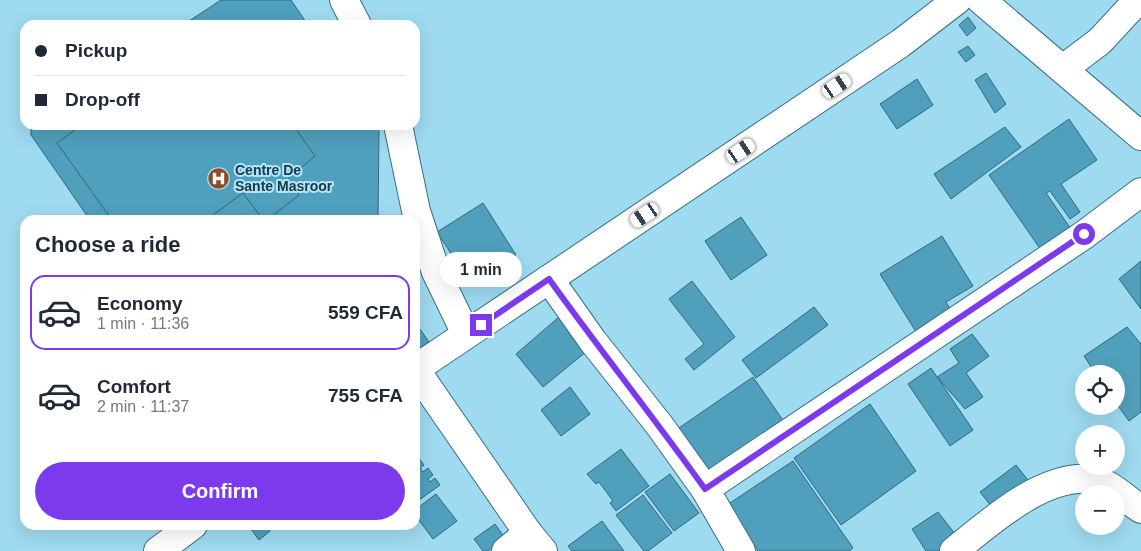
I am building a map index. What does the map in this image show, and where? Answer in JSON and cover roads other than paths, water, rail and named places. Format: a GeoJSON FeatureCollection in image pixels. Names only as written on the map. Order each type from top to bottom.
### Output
{"type":"FeatureCollection","features":[{"type":"Feature","properties":{"kind":"street"},"geometry":{"type":"LineString","coordinates":[[344,0],[355,20]]}},
{"type":"Feature","properties":{"kind":"street"},"geometry":{"type":"LineString","coordinates":[[420,366],[901,43],[957,0]]}},
{"type":"Feature","properties":{"kind":"street"},"geometry":{"type":"LineString","coordinates":[[981,0],[1141,136]]}},
{"type":"Feature","properties":{"kind":"street"},"geometry":{"type":"LineString","coordinates":[[1063,69],[1100,41],[1138,0]]}},
{"type":"Feature","properties":{"kind":"street"},"geometry":{"type":"LineString","coordinates":[[399,130],[417,215]]}},
{"type":"Feature","properties":{"kind":"street"},"geometry":{"type":"LineString","coordinates":[[705,489],[1084,234],[1141,192]]}},
{"type":"Feature","properties":{"kind":"street"},"geometry":{"type":"LineString","coordinates":[[420,223],[436,272],[466,334]]}},
{"type":"Feature","properties":{"kind":"street"},"geometry":{"type":"LineString","coordinates":[[549,279],[592,340],[660,426],[705,489],[741,551]]}},
{"type":"Feature","properties":{"kind":"street"},"geometry":{"type":"LineString","coordinates":[[420,376],[536,542],[506,551]]}},
{"type":"Feature","properties":{"kind":"street"},"geometry":{"type":"LineString","coordinates":[[954,551],[1030,494],[1060,482],[1088,479],[1113,488],[1141,509]]}},
{"type":"Feature","properties":{"kind":"street"},"geometry":{"type":"LineString","coordinates":[[169,548],[188,530]]}},
{"type":"Feature","properties":{"kind":"place","name":"Centre De Sante Masroor"},"geometry":{"type":"Point","coordinates":[219,178]}}]}
